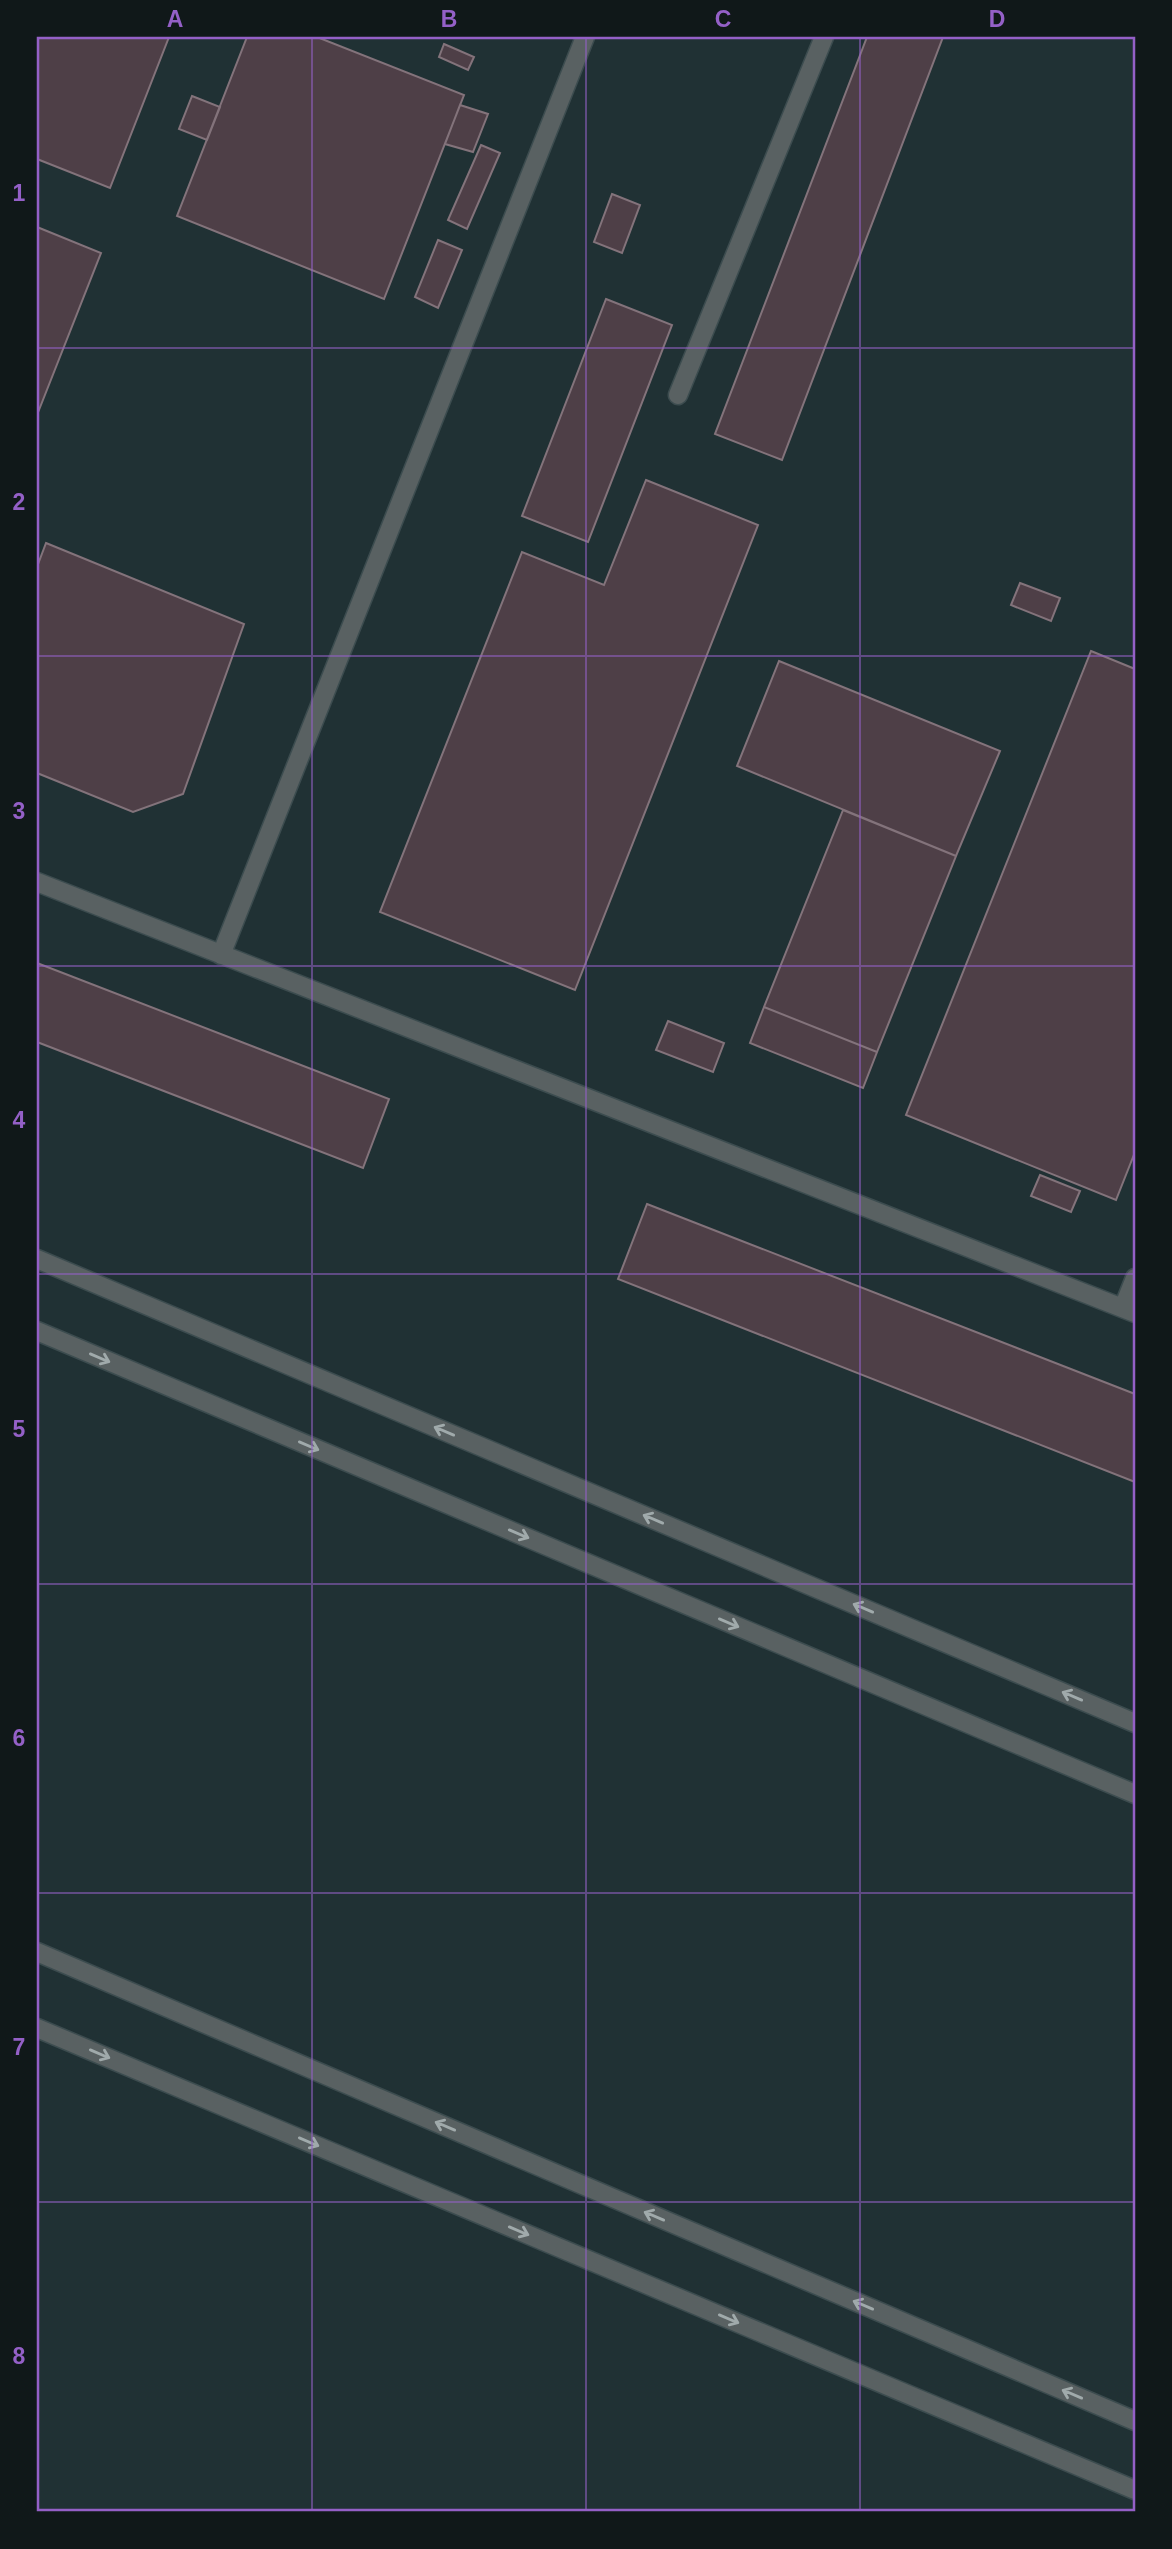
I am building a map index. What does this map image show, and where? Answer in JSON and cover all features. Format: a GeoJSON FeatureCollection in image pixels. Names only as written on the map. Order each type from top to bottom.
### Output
{"type":"FeatureCollection","features":[{"type":"Feature","properties":{"kind":"street"},"geometry":{"type":"LineString","coordinates":[[221,955],[585,37]]}},
{"type":"Feature","properties":{"kind":"street"},"geometry":{"type":"LineString","coordinates":[[678,395],[824,37]]}},
{"type":"Feature","properties":{"kind":"street"},"geometry":{"type":"LineString","coordinates":[[37,883],[1129,1310],[1135,1279]]}},
{"type":"Feature","properties":{"kind":"street"},"geometry":{"type":"LineString","coordinates":[[37,1259],[1135,1723]]}},
{"type":"Feature","properties":{"kind":"street"},"geometry":{"type":"LineString","coordinates":[[37,1331],[1135,1794]]}},
{"type":"Feature","properties":{"kind":"street"},"geometry":{"type":"LineString","coordinates":[[37,1952],[1135,2421]]}},
{"type":"Feature","properties":{"kind":"street"},"geometry":{"type":"LineString","coordinates":[[37,2028],[1135,2490]]}},
{"type":"Feature","properties":{"kind":"building"},"geometry":{"type":"Polygon","coordinates":[[[37,37],[169,37],[110,188],[37,159],[37,37]]]}},
{"type":"Feature","properties":{"kind":"building"},"geometry":{"type":"Polygon","coordinates":[[[247,37],[317,37],[464,95],[384,299],[177,216],[247,37]]]}},
{"type":"Feature","properties":{"kind":"building"},"geometry":{"type":"Polygon","coordinates":[[[867,37],[943,37],[782,460],[715,434],[867,37]]]}},
{"type":"Feature","properties":{"kind":"building"},"geometry":{"type":"Polygon","coordinates":[[[444,44],[474,57],[468,70],[439,57],[444,44]]]}},
{"type":"Feature","properties":{"kind":"building"},"geometry":{"type":"Polygon","coordinates":[[[192,96],[220,107],[207,140],[179,129],[192,96]]]}},
{"type":"Feature","properties":{"kind":"building"},"geometry":{"type":"Polygon","coordinates":[[[460,105],[488,114],[473,152],[445,144],[460,105]]]}},
{"type":"Feature","properties":{"kind":"building"},"geometry":{"type":"Polygon","coordinates":[[[481,145],[500,153],[467,229],[448,220],[481,145]]]}},
{"type":"Feature","properties":{"kind":"building"},"geometry":{"type":"Polygon","coordinates":[[[612,194],[640,205],[622,253],[594,242],[612,194]]]}},
{"type":"Feature","properties":{"kind":"building"},"geometry":{"type":"Polygon","coordinates":[[[37,227],[101,253],[37,415],[37,227]]]}},
{"type":"Feature","properties":{"kind":"building"},"geometry":{"type":"Polygon","coordinates":[[[438,240],[462,250],[438,308],[415,297],[438,240]]]}},
{"type":"Feature","properties":{"kind":"building"},"geometry":{"type":"Polygon","coordinates":[[[606,299],[672,325],[588,542],[522,516],[606,299]]]}},
{"type":"Feature","properties":{"kind":"building"},"geometry":{"type":"Polygon","coordinates":[[[646,480],[758,525],[575,990],[380,912],[522,552],[604,585],[646,480]]]}},
{"type":"Feature","properties":{"kind":"building"},"geometry":{"type":"Polygon","coordinates":[[[46,543],[244,624],[183,794],[133,812],[37,773],[37,567],[46,543]]]}},
{"type":"Feature","properties":{"kind":"building"},"geometry":{"type":"Polygon","coordinates":[[[1020,583],[1060,598],[1051,621],[1011,605],[1020,583]]]}},
{"type":"Feature","properties":{"kind":"building"},"geometry":{"type":"Polygon","coordinates":[[[1091,651],[1135,669],[1135,1152],[1116,1200],[906,1115],[1091,651]]]}},
{"type":"Feature","properties":{"kind":"building"},"geometry":{"type":"Polygon","coordinates":[[[779,661],[1000,751],[956,856],[737,766],[779,661]]]}},
{"type":"Feature","properties":{"kind":"building"},"geometry":{"type":"Polygon","coordinates":[[[843,810],[956,856],[877,1052],[764,1007],[843,810]]]}},
{"type":"Feature","properties":{"kind":"building"},"geometry":{"type":"Polygon","coordinates":[[[37,963],[389,1099],[363,1168],[37,1042],[37,963]]]}},
{"type":"Feature","properties":{"kind":"building"},"geometry":{"type":"Polygon","coordinates":[[[764,1007],[877,1052],[863,1088],[750,1043],[764,1007]]]}},
{"type":"Feature","properties":{"kind":"building"},"geometry":{"type":"Polygon","coordinates":[[[668,1021],[724,1043],[713,1072],[656,1050],[668,1021]]]}},
{"type":"Feature","properties":{"kind":"building"},"geometry":{"type":"Polygon","coordinates":[[[1040,1175],[1080,1191],[1071,1212],[1031,1196],[1040,1175]]]}},
{"type":"Feature","properties":{"kind":"building"},"geometry":{"type":"Polygon","coordinates":[[[647,1204],[1135,1394],[1135,1482],[618,1279],[647,1204]]]}}]}
